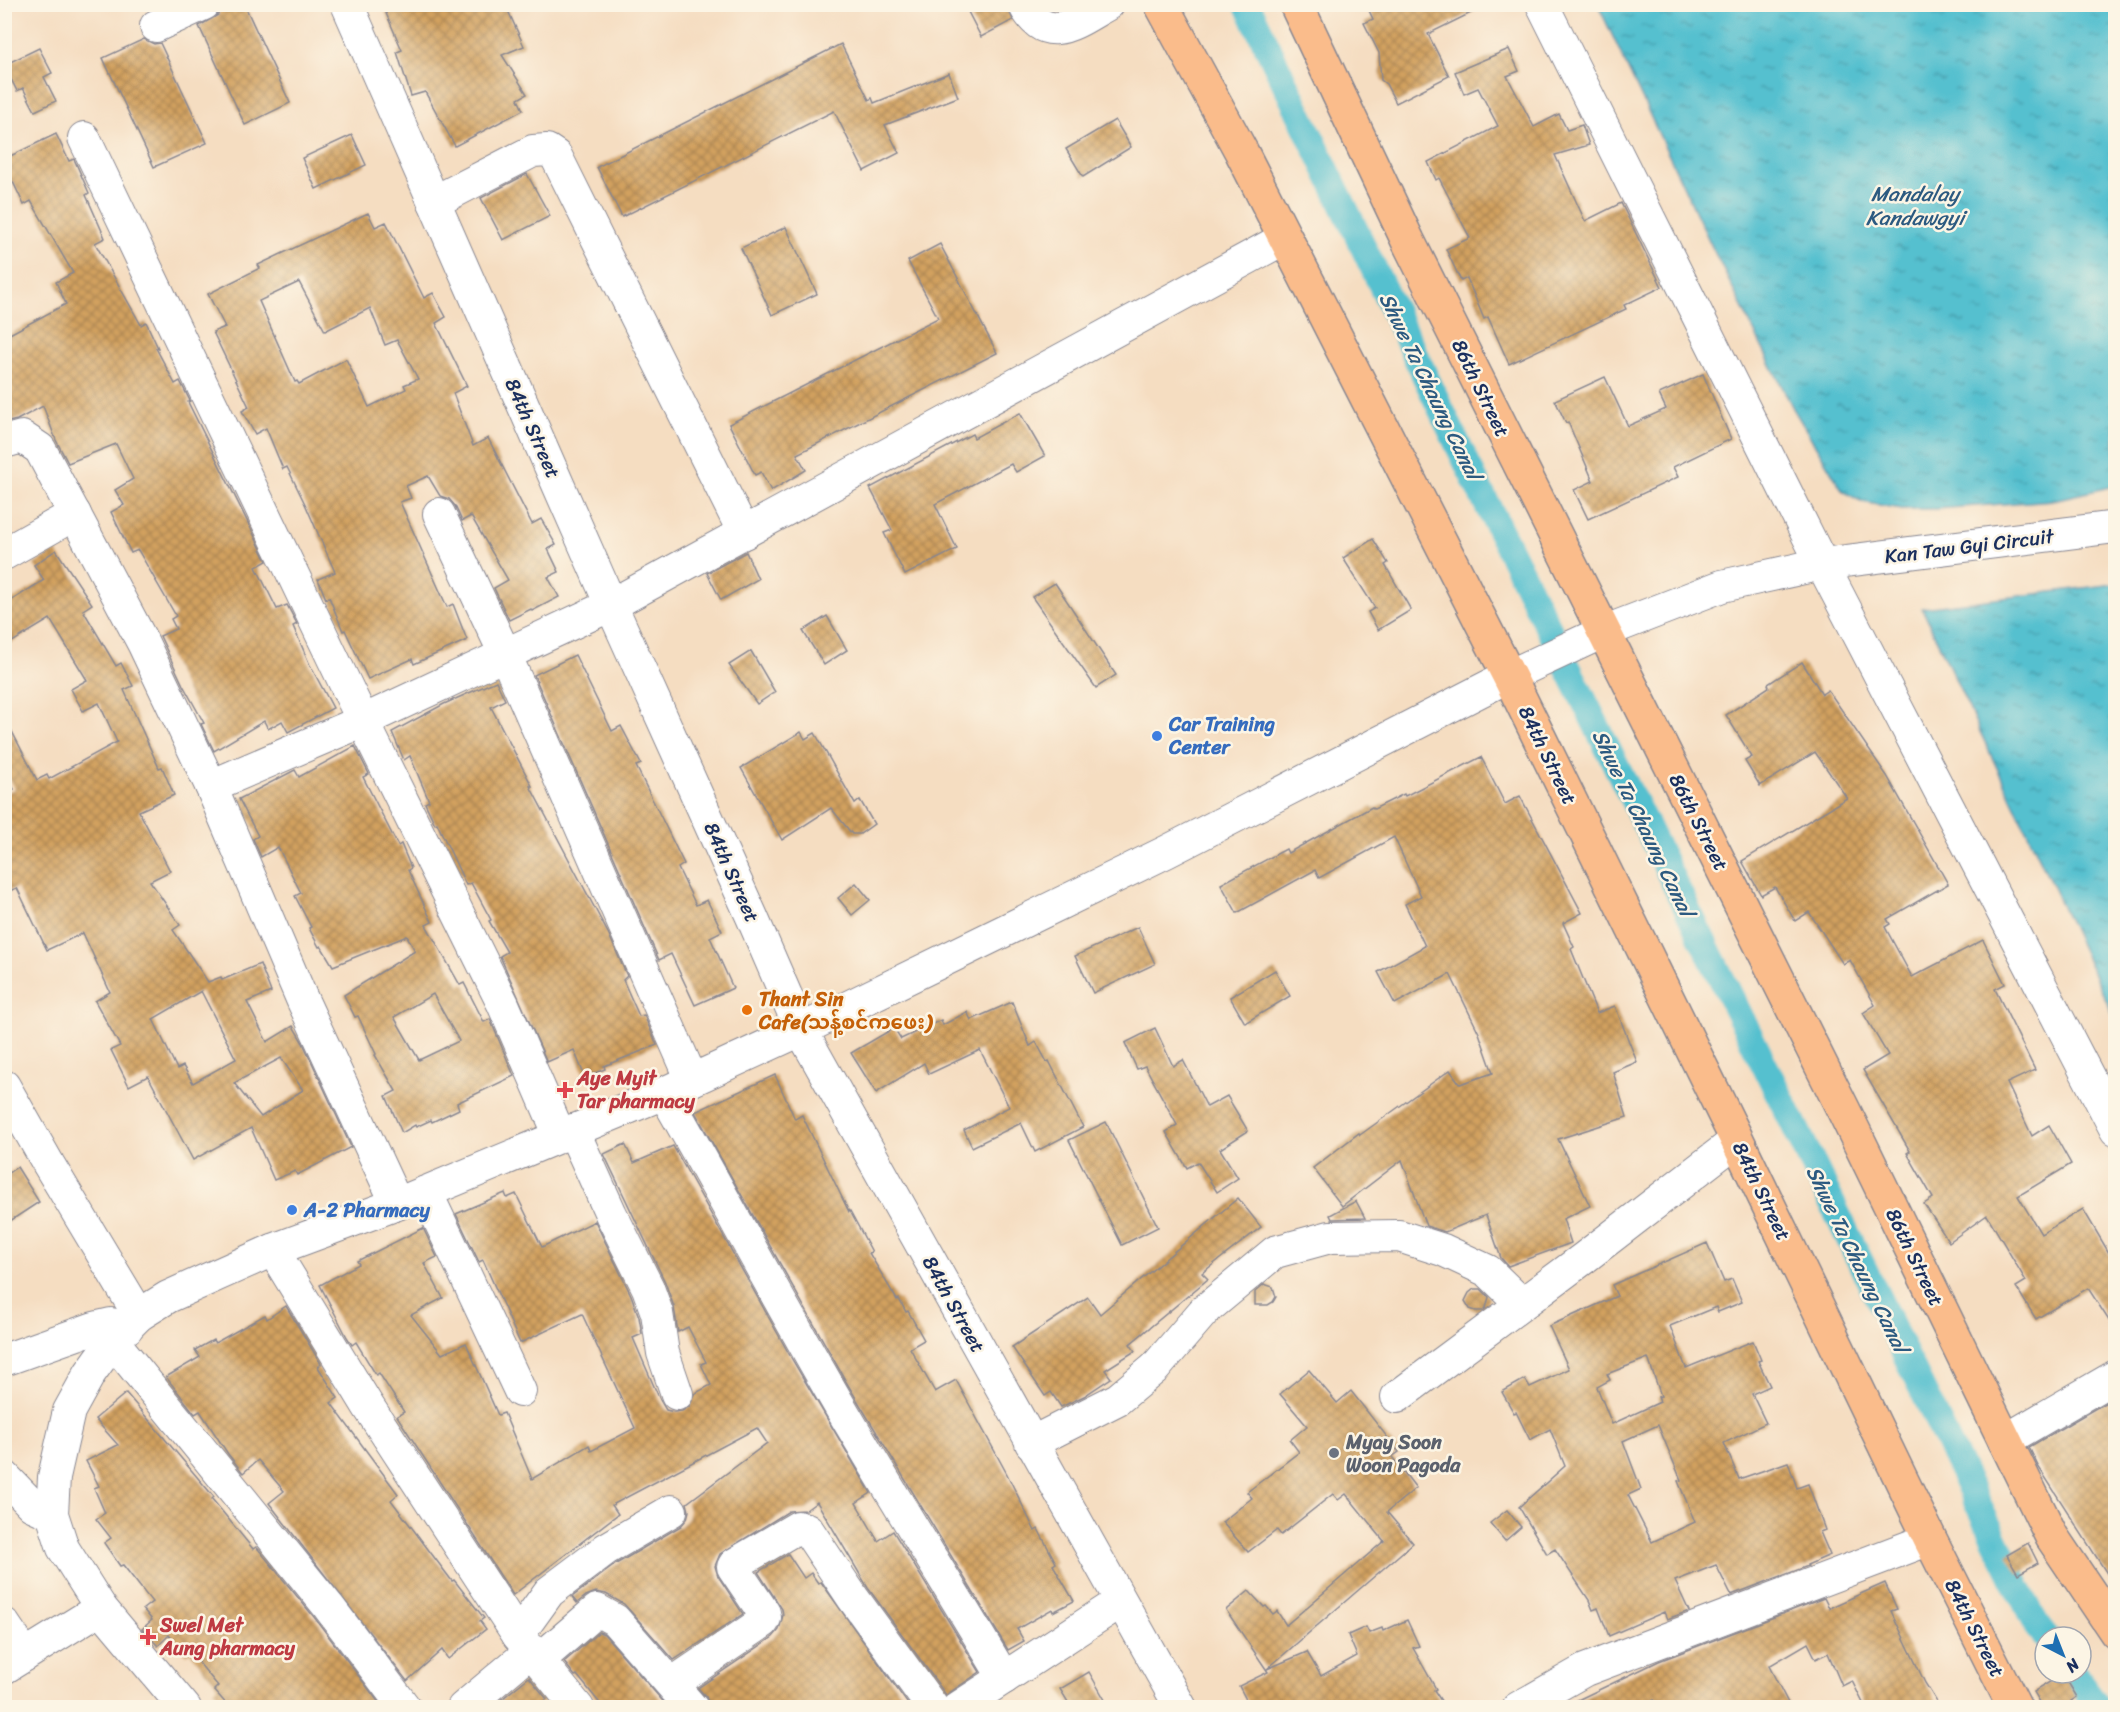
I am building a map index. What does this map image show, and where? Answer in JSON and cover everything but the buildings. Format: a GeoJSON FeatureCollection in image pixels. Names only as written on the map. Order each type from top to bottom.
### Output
{"type":"FeatureCollection","features":[{"type":"Feature","properties":{"kind":"main road","name":"84th Street"},"geometry":{"type":"LineString","coordinates":[[1161,4],[1241,151],[1512,674],[1930,1539],[2015,1707]]}},
{"type":"Feature","properties":{"kind":"main road","name":"86th Street"},"geometry":{"type":"LineString","coordinates":[[1296,4],[1408,241],[1601,633],[1839,1101],[2052,1537],[2115,1632]]}},
{"type":"Feature","properties":{"kind":"street"},"geometry":{"type":"LineString","coordinates":[[156,26],[204,4]]}},
{"type":"Feature","properties":{"kind":"street","name":"84th Street"},"geometry":{"type":"LineString","coordinates":[[347,4],[801,1030],[1180,1707]]}},
{"type":"Feature","properties":{"kind":"street"},"geometry":{"type":"LineString","coordinates":[[1024,4],[1031,19],[1046,28],[1065,28],[1108,4]]}},
{"type":"Feature","properties":{"kind":"street"},"geometry":{"type":"LineString","coordinates":[[1542,4],[1822,564],[2115,1130]]}},
{"type":"Feature","properties":{"kind":"street"},"geometry":{"type":"LineString","coordinates":[[84,138],[363,721],[566,1133],[648,1288],[657,1313],[663,1353],[677,1394]]}},
{"type":"Feature","properties":{"kind":"street"},"geometry":{"type":"LineString","coordinates":[[434,202],[534,151],[547,150],[556,156],[744,533]]}},
{"type":"Feature","properties":{"kind":"street"},"geometry":{"type":"LineString","coordinates":[[211,786],[363,721],[611,605],[1285,238]]}},
{"type":"Feature","properties":{"kind":"street"},"geometry":{"type":"LineString","coordinates":[[4,442],[22,436],[40,449],[143,643],[211,786],[302,999],[397,1204]]}},
{"type":"Feature","properties":{"kind":"street"},"geometry":{"type":"LineString","coordinates":[[4,554],[75,514]]}},
{"type":"Feature","properties":{"kind":"street"},"geometry":{"type":"LineString","coordinates":[[439,514],[505,654],[692,1080]]}},
{"type":"Feature","properties":{"kind":"street","name":"Kan Taw Gyi Circuit"},"geometry":{"type":"LineString","coordinates":[[126,1328],[168,1297],[273,1250],[397,1204],[664,1093],[801,1030],[1176,846],[1512,674],[1601,633],[1722,586],[1822,564],[2115,528]]}},
{"type":"Feature","properties":{"kind":"street"},"geometry":{"type":"LineString","coordinates":[[4,1086],[49,1165],[126,1328],[328,1606],[405,1707]]}},
{"type":"Feature","properties":{"kind":"street"},"geometry":{"type":"LineString","coordinates":[[664,1093],[846,1418],[1004,1678]]}},
{"type":"Feature","properties":{"kind":"street"},"geometry":{"type":"LineString","coordinates":[[1397,1397],[1584,1258],[1737,1140]]}},
{"type":"Feature","properties":{"kind":"street"},"geometry":{"type":"LineString","coordinates":[[426,1192],[520,1391]]}},
{"type":"Feature","properties":{"kind":"street"},"geometry":{"type":"LineString","coordinates":[[1031,1443],[1118,1399],[1155,1368],[1204,1311],[1275,1252],[1330,1237],[1399,1236],[1443,1250],[1488,1271],[1521,1303]]}},
{"type":"Feature","properties":{"kind":"street"},"geometry":{"type":"LineString","coordinates":[[273,1250],[368,1406],[530,1648],[579,1707]]}},
{"type":"Feature","properties":{"kind":"street"},"geometry":{"type":"LineString","coordinates":[[4,1360],[94,1328],[111,1324],[126,1328]]}},
{"type":"Feature","properties":{"kind":"street"},"geometry":{"type":"LineString","coordinates":[[126,1328],[90,1373],[69,1411],[54,1477],[52,1514],[63,1548],[101,1608],[185,1707]]}},
{"type":"Feature","properties":{"kind":"street"},"geometry":{"type":"LineString","coordinates":[[2004,1441],[2115,1376]]}},
{"type":"Feature","properties":{"kind":"street"},"geometry":{"type":"LineString","coordinates":[[4,1476],[32,1505],[52,1514]]}},
{"type":"Feature","properties":{"kind":"street"},"geometry":{"type":"LineString","coordinates":[[530,1648],[549,1592],[606,1549],[671,1511]]}},
{"type":"Feature","properties":{"kind":"street"},"geometry":{"type":"LineString","coordinates":[[673,1683],[765,1618],[764,1613],[733,1567],[735,1564],[798,1527],[804,1527],[933,1707]]}},
{"type":"Feature","properties":{"kind":"street"},"geometry":{"type":"LineString","coordinates":[[1518,1707],[1585,1670],[1930,1539]]}},
{"type":"Feature","properties":{"kind":"street"},"geometry":{"type":"LineString","coordinates":[[958,1707],[1120,1602]]}},
{"type":"Feature","properties":{"kind":"street"},"geometry":{"type":"LineString","coordinates":[[4,1624],[15,1662],[101,1608]]}},
{"type":"Feature","properties":{"kind":"street"},"geometry":{"type":"LineString","coordinates":[[463,1707],[530,1648],[597,1610],[615,1620],[692,1707]]}},
{"type":"Feature","properties":{"kind":"water","name":"Mandalay Kandawgyi"},"geometry":{"type":"Polygon","coordinates":[[[1598,5],[2115,5],[2115,486],[2053,500],[1936,509],[1902,509],[1862,502],[1843,491],[1794,410],[1767,357],[1715,253],[1598,5]]]}},
{"type":"Feature","properties":{"kind":"water"},"geometry":{"type":"Polygon","coordinates":[[[2116,584],[2115,1019],[1922,608],[2116,584]]]}},
{"type":"Feature","properties":{"kind":"waterway","name":"Shwe Ta Chaung Canal"},"geometry":{"type":"LineString","coordinates":[[1247,4],[1471,472],[1798,1133],[2037,1625]]}},
{"type":"Feature","properties":{"kind":"waterway","name":"Shwe Ta Chaung Canal"},"geometry":{"type":"LineString","coordinates":[[2082,1685],[2099,1708]]}},
{"type":"Feature","properties":{"kind":"place","name":"Car Training Center"},"geometry":{"type":"Point","coordinates":[1157,736]}},
{"type":"Feature","properties":{"kind":"place","name":"Thant Sin Cafe(သန့်စင်ကဖေး)"},"geometry":{"type":"Point","coordinates":[747,1010]}},
{"type":"Feature","properties":{"kind":"place","name":"Aye Myit Tar pharmacy"},"geometry":{"type":"Point","coordinates":[565,1090]}},
{"type":"Feature","properties":{"kind":"place","name":"A-2 Pharmacy"},"geometry":{"type":"Point","coordinates":[292,1210]}},
{"type":"Feature","properties":{"kind":"place","name":"Myay Soon Woon Pagoda"},"geometry":{"type":"Point","coordinates":[1334,1453]}},
{"type":"Feature","properties":{"kind":"place","name":"Swel Met Aung pharmacy"},"geometry":{"type":"Point","coordinates":[148,1637]}}]}
